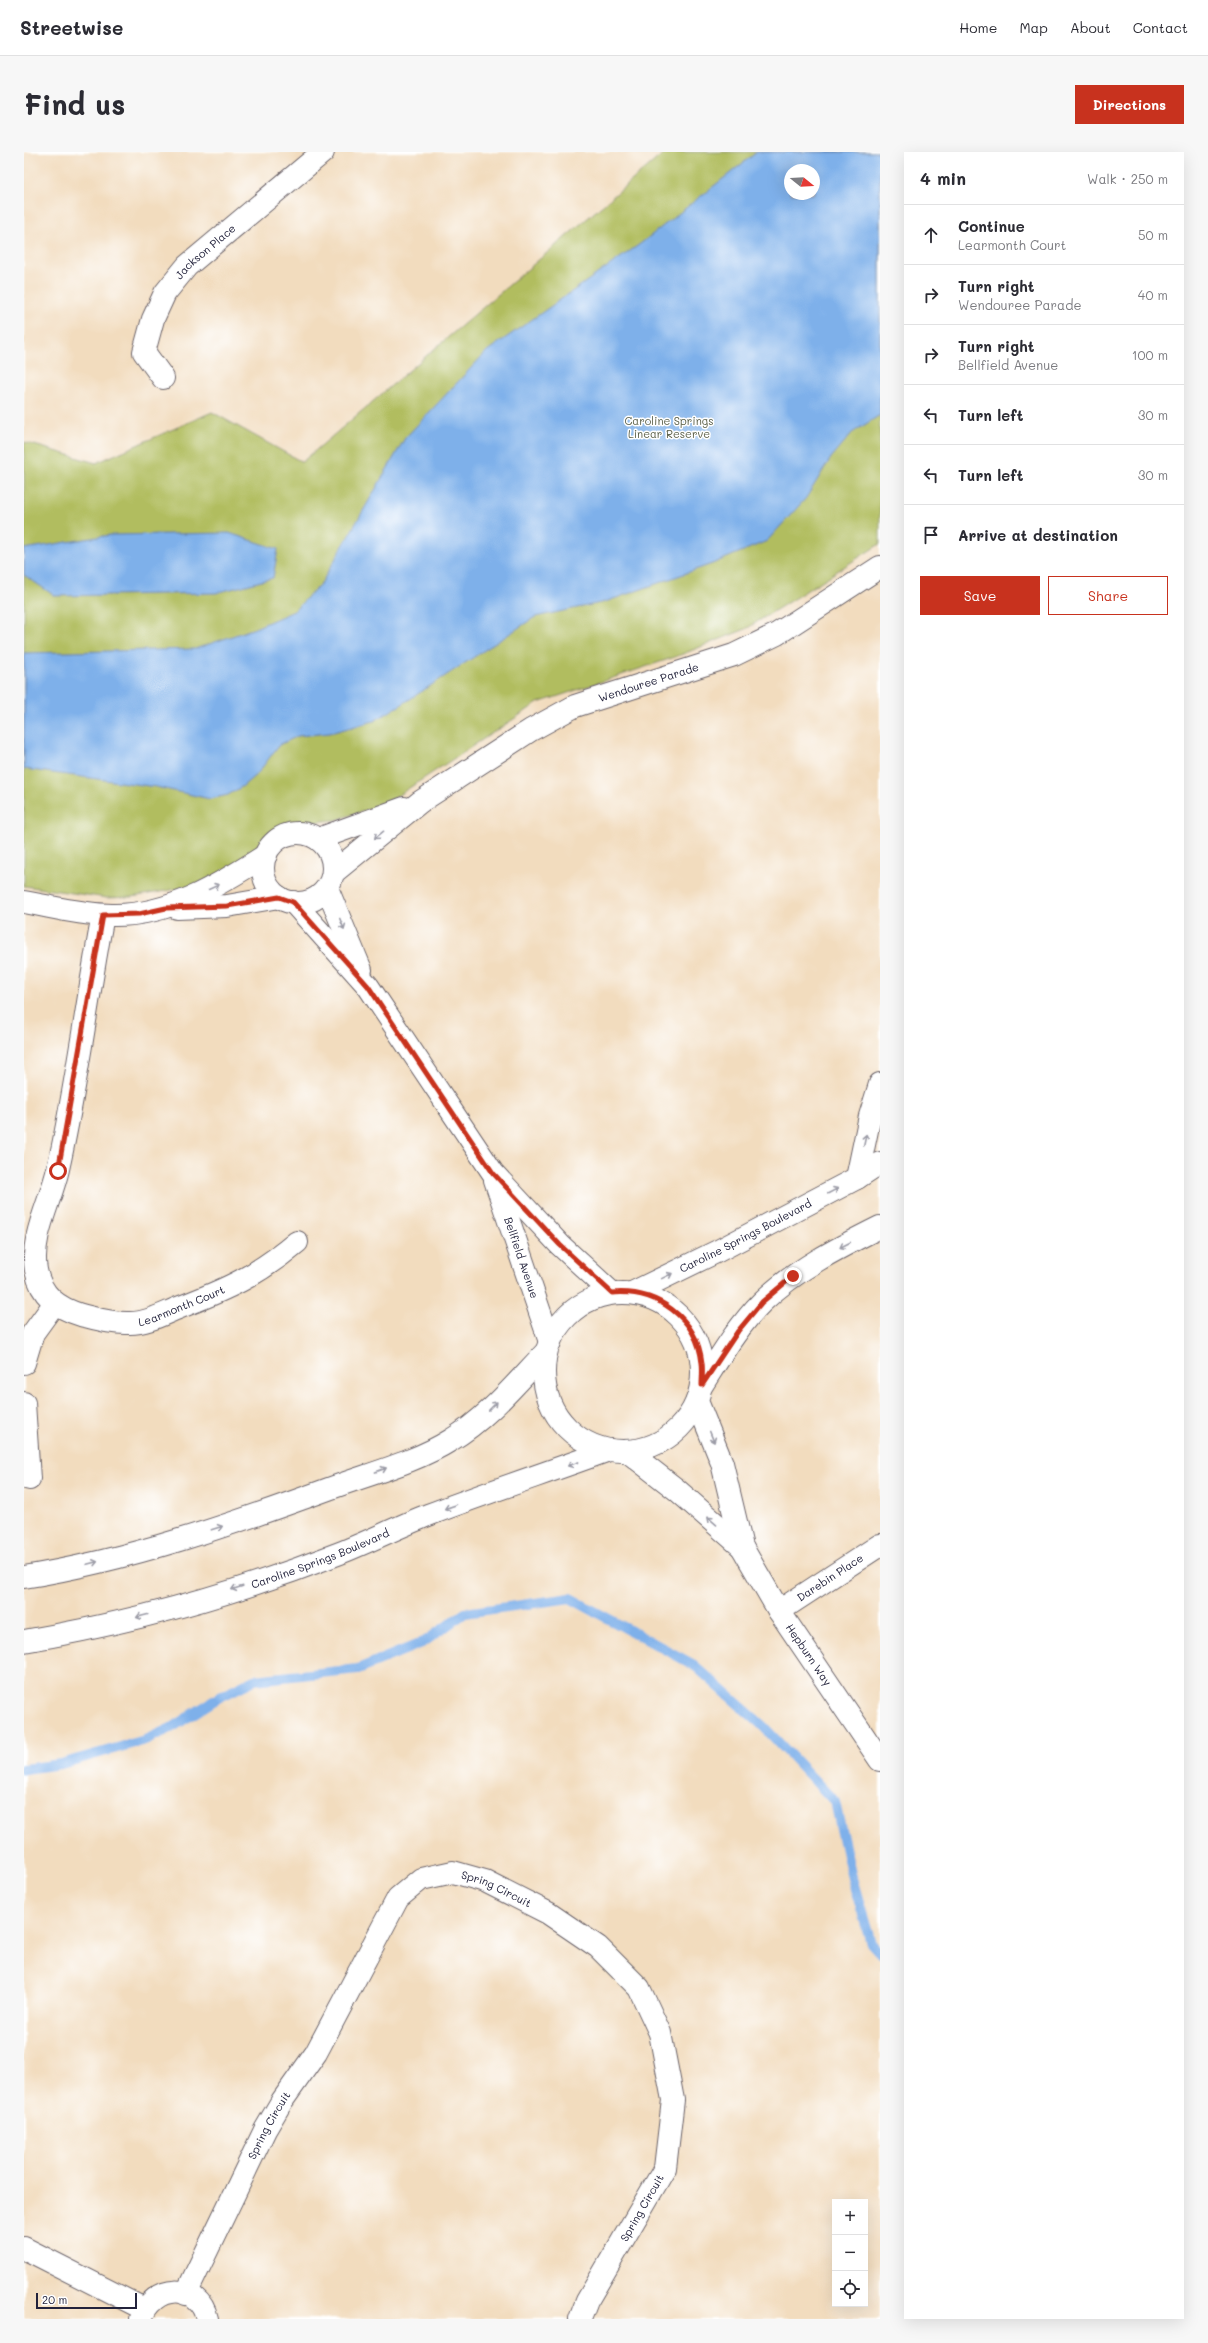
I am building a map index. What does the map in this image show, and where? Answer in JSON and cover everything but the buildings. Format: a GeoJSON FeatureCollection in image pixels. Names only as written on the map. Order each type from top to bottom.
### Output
{"type":"FeatureCollection","features":[{"type":"Feature","properties":{"kind":"street","name":"Jackson Place"},"geometry":{"type":"LineString","coordinates":[[163,378],[144,352],[152,319],[165,293],[187,266],[323,152]]}},
{"type":"Feature","properties":{"kind":"street","name":"Wendouree Parade"},"geometry":{"type":"LineString","coordinates":[[330,880],[420,802],[505,745],[575,706],[734,655],[777,634],[880,567]]}},
{"type":"Feature","properties":{"kind":"street","name":"Wendouree Parade"},"geometry":{"type":"LineString","coordinates":[[318,839],[420,802]]}},
{"type":"Feature","properties":{"kind":"street"},"geometry":{"type":"LineString","coordinates":[[24,902],[103,915],[139,914],[166,908],[227,906],[286,899],[309,901],[322,893],[330,880],[332,861],[328,850],[318,839],[304,833],[288,835],[275,842],[266,855],[264,863],[265,878],[271,889],[286,899]]}},
{"type":"Feature","properties":{"kind":"street"},"geometry":{"type":"LineString","coordinates":[[166,908],[220,884],[266,855]]}},
{"type":"Feature","properties":{"kind":"street","name":"Bellfield Avenue"},"geometry":{"type":"LineString","coordinates":[[330,880],[368,986]]}},
{"type":"Feature","properties":{"kind":"street","name":"Bellfield Avenue"},"geometry":{"type":"LineString","coordinates":[[286,899],[368,986],[493,1173],[560,1245],[622,1293]]}},
{"type":"Feature","properties":{"kind":"street"},"geometry":{"type":"LineString","coordinates":[[24,1363],[34,1333],[54,1304],[46,1294],[36,1272],[36,1245],[60,1158],[103,915]]}},
{"type":"Feature","properties":{"kind":"street"},"geometry":{"type":"LineString","coordinates":[[857,1178],[870,1116],[880,1084]]}},
{"type":"Feature","properties":{"kind":"street","name":"Caroline Springs Boulevard"},"geometry":{"type":"LineString","coordinates":[[548,1347],[560,1324],[574,1309],[592,1298],[622,1293],[718,1251],[857,1178],[880,1163]]}},
{"type":"Feature","properties":{"kind":"street","name":"Bellfield Avenue"},"geometry":{"type":"LineString","coordinates":[[493,1173],[548,1347]]}},
{"type":"Feature","properties":{"kind":"street"},"geometry":{"type":"LineString","coordinates":[[699,1393],[738,1331],[762,1302],[793,1276],[818,1260],[880,1227]]}},
{"type":"Feature","properties":{"kind":"street","name":"Learmonth Court"},"geometry":{"type":"LineString","coordinates":[[54,1304],[67,1310],[112,1322],[145,1321],[249,1278],[272,1263],[297,1242]]}},
{"type":"Feature","properties":{"kind":"street"},"geometry":{"type":"LineString","coordinates":[[622,1293],[659,1301],[672,1308],[687,1324],[697,1343],[701,1356],[699,1393]]}},
{"type":"Feature","properties":{"kind":"street"},"geometry":{"type":"LineString","coordinates":[[548,1347],[544,1374],[547,1396],[557,1415],[571,1432],[588,1444],[618,1451]]}},
{"type":"Feature","properties":{"kind":"street"},"geometry":{"type":"LineString","coordinates":[[24,1578],[161,1546],[263,1512],[416,1457],[451,1440],[481,1417],[548,1347]]}},
{"type":"Feature","properties":{"kind":"street","name":"Caroline Springs Boulevard"},"geometry":{"type":"LineString","coordinates":[[24,1641],[99,1627],[179,1606],[273,1577],[341,1553],[428,1515],[618,1451],[650,1447],[670,1436],[686,1420],[699,1393]]}},
{"type":"Feature","properties":{"kind":"street","name":"Hepburn Way"},"geometry":{"type":"LineString","coordinates":[[699,1393],[722,1463],[742,1547],[780,1611],[880,1760]]}},
{"type":"Feature","properties":{"kind":"street"},"geometry":{"type":"LineString","coordinates":[[24,1403],[29,1479]]}},
{"type":"Feature","properties":{"kind":"street","name":"Hepburn Way"},"geometry":{"type":"LineString","coordinates":[[618,1451],[677,1490],[742,1547]]}},
{"type":"Feature","properties":{"kind":"street","name":"Darebin Place"},"geometry":{"type":"LineString","coordinates":[[780,1611],[880,1545]]}},
{"type":"Feature","properties":{"kind":"street","name":"Spring Circuit"},"geometry":{"type":"LineString","coordinates":[[186,2294],[265,2130],[319,2047],[398,1898],[421,1878],[454,1872],[485,1881],[548,1913],[598,1947],[639,1988],[660,2033],[674,2100],[665,2168],[587,2300],[580,2319]]}},
{"type":"Feature","properties":{"kind":"street"},"geometry":{"type":"LineString","coordinates":[[24,2248],[142,2314],[158,2295],[177,2291],[195,2299],[203,2307],[207,2319]]}},
{"type":"Feature","properties":{"kind":"green space","name":"Caroline Springs Linear Reserve"},"geometry":{"type":"Polygon","coordinates":[[[665,152],[880,152],[880,544],[746,629],[675,657],[538,703],[391,800],[373,808],[336,820],[289,824],[278,828],[240,863],[193,886],[132,897],[107,898],[24,886],[24,442],[96,463],[212,412],[302,462],[665,152]]]}},
{"type":"Feature","properties":{"kind":"water"},"geometry":{"type":"Polygon","coordinates":[[[757,152],[880,152],[880,415],[852,433],[831,458],[806,498],[767,541],[712,564],[605,602],[535,617],[374,721],[330,733],[298,736],[279,745],[258,773],[243,786],[228,795],[210,799],[156,787],[24,769],[24,653],[195,649],[255,628],[294,611],[322,582],[405,438],[487,351],[640,244],[757,152]]]}},
{"type":"Feature","properties":{"kind":"water"},"geometry":{"type":"Polygon","coordinates":[[[229,533],[278,549],[273,578],[216,593],[55,596],[24,575],[24,549],[110,535],[229,533]]]}},
{"type":"Feature","properties":{"kind":"waterway"},"geometry":{"type":"LineString","coordinates":[[24,1769],[61,1764],[145,1740],[171,1728],[218,1698],[254,1680],[358,1669],[424,1642],[465,1613],[570,1598],[694,1665],[763,1726],[835,1802],[852,1878],[871,1943],[880,1953]]}},
{"type":"Feature","properties":{"kind":"route"},"geometry":{"type":"LineString","coordinates":[[58,1171],[103,915],[139,914],[166,908],[227,906],[279,897],[293,902],[368,986],[493,1173],[560,1245],[612,1293],[632,1293],[653,1298],[672,1308],[687,1324],[697,1343],[702,1363],[702,1385],[738,1331],[762,1302],[793,1276]]}}]}
